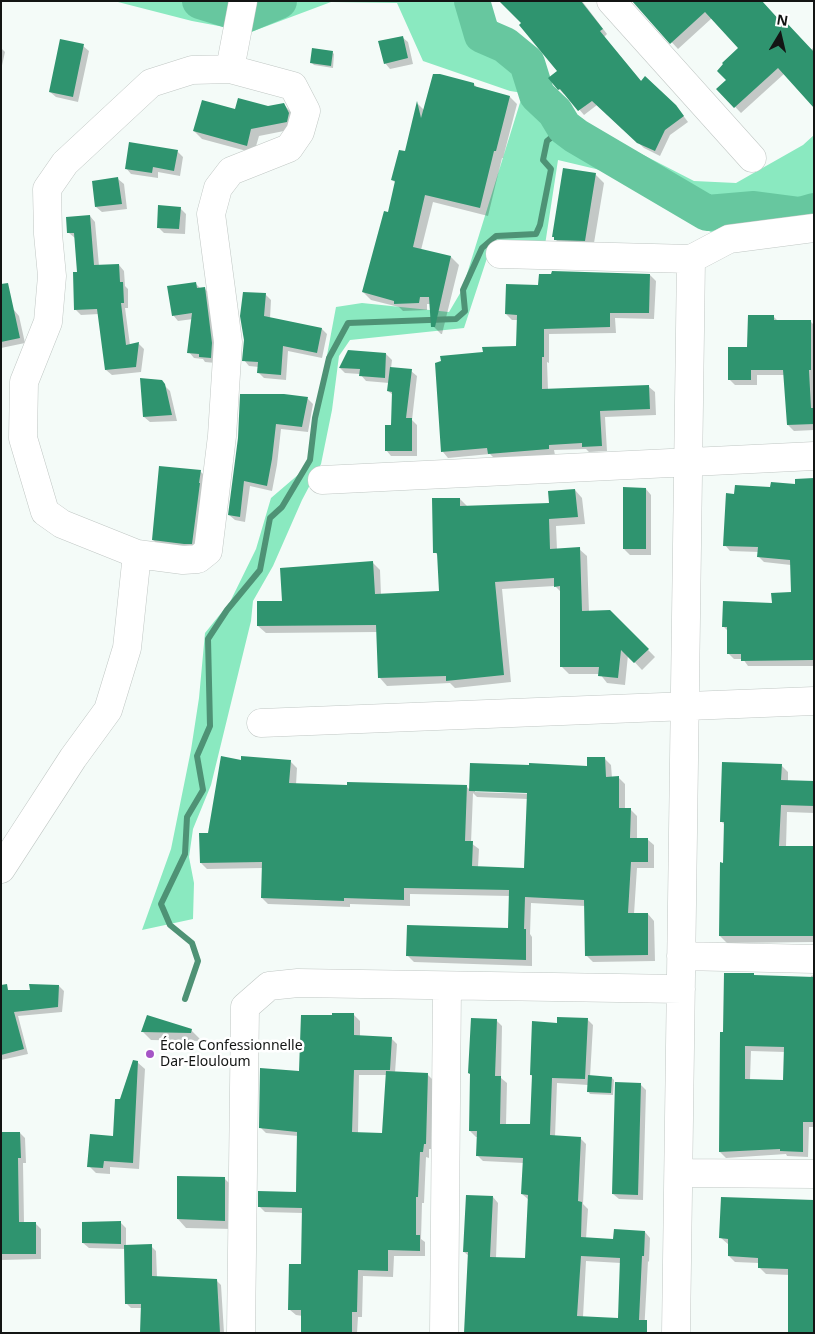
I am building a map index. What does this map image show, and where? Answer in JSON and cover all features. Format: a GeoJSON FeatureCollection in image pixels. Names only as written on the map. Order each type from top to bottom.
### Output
{"type":"FeatureCollection","features":[{"type":"Feature","properties":{"kind":"street"},"geometry":{"type":"LineString","coordinates":[[611,1],[752,158]]}},
{"type":"Feature","properties":{"kind":"street"},"geometry":{"type":"LineString","coordinates":[[232,57],[242,5]]}},
{"type":"Feature","properties":{"kind":"street"},"geometry":{"type":"LineString","coordinates":[[232,57],[293,86],[306,111],[300,132],[289,148],[231,171],[218,188],[211,214],[228,342],[222,436],[208,550],[198,559],[183,560],[137,554],[62,524],[45,512],[12,440],[24,382],[48,322],[52,276],[48,234],[47,189],[65,163],[151,83],[232,57]]}},
{"type":"Feature","properties":{"kind":"street"},"geometry":{"type":"LineString","coordinates":[[500,254],[691,259],[729,239],[814,228]]}},
{"type":"Feature","properties":{"kind":"street"},"geometry":{"type":"LineString","coordinates":[[676,1333],[691,259]]}},
{"type":"Feature","properties":{"kind":"street"},"geometry":{"type":"LineString","coordinates":[[322,480],[814,456]]}},
{"type":"Feature","properties":{"kind":"street"},"geometry":{"type":"LineString","coordinates":[[1,869],[73,758],[108,710],[128,648],[137,554]]}},
{"type":"Feature","properties":{"kind":"street"},"geometry":{"type":"LineString","coordinates":[[261,723],[814,701]]}},
{"type":"Feature","properties":{"kind":"street"},"geometry":{"type":"LineString","coordinates":[[681,956],[814,959]]}},
{"type":"Feature","properties":{"kind":"street"},"geometry":{"type":"LineString","coordinates":[[241,1333],[245,1007],[270,986],[298,983],[681,989]]}},
{"type":"Feature","properties":{"kind":"street"},"geometry":{"type":"LineString","coordinates":[[444,1333],[447,986]]}},
{"type":"Feature","properties":{"kind":"street"},"geometry":{"type":"LineString","coordinates":[[679,1172],[814,1174]]}},
{"type":"Feature","properties":{"kind":"green space"},"geometry":{"type":"Polygon","coordinates":[[[114,1],[479,1],[587,126],[694,181],[736,183],[803,145],[814,135],[814,223],[716,235],[600,170],[558,160],[545,245],[489,252],[464,328],[350,340],[339,356],[332,410],[321,464],[302,500],[273,566],[253,601],[251,621],[211,785],[193,829],[189,857],[194,883],[193,919],[142,930],[171,849],[191,750],[199,698],[205,633],[230,602],[256,549],[271,498],[306,468],[336,307],[362,303],[449,312],[462,290],[523,93],[510,91],[423,61],[397,3],[331,2],[251,32],[192,21],[114,1]]]}},
{"type":"Feature","properties":{"kind":"building"},"geometry":{"type":"Polygon","coordinates":[[[499,1],[581,1],[603,29],[600,31],[641,81],[645,76],[676,105],[684,116],[665,130],[655,151],[637,143],[592,101],[578,111],[548,78],[557,71],[519,25],[521,23],[499,1]]]}},
{"type":"Feature","properties":{"kind":"building"},"geometry":{"type":"Polygon","coordinates":[[[632,1],[762,1],[782,23],[785,21],[814,52],[814,108],[778,68],[734,108],[716,89],[726,80],[717,71],[722,63],[738,48],[705,12],[670,44],[632,1]]]}},
{"type":"Feature","properties":{"kind":"building"},"geometry":{"type":"Polygon","coordinates":[[[403,36],[408,58],[384,64],[378,41],[403,36]]]}},
{"type":"Feature","properties":{"kind":"building"},"geometry":{"type":"Polygon","coordinates":[[[60,39],[84,44],[73,97],[49,92],[60,39]]]}},
{"type":"Feature","properties":{"kind":"building"},"geometry":{"type":"Polygon","coordinates":[[[312,48],[333,51],[331,66],[310,63],[312,48]]]}},
{"type":"Feature","properties":{"kind":"building"},"geometry":{"type":"Polygon","coordinates":[[[433,74],[440,74],[474,83],[474,86],[510,96],[480,208],[425,195],[413,247],[451,256],[435,327],[431,327],[429,297],[420,297],[419,303],[394,304],[394,301],[362,292],[384,211],[388,212],[395,181],[391,180],[399,150],[405,151],[417,101],[421,118],[433,74]]]}},
{"type":"Feature","properties":{"kind":"building"},"geometry":{"type":"Polygon","coordinates":[[[238,98],[268,106],[284,103],[289,113],[287,122],[251,129],[247,146],[193,131],[202,100],[235,109],[238,98]]]}},
{"type":"Feature","properties":{"kind":"building"},"geometry":{"type":"Polygon","coordinates":[[[129,142],[178,150],[174,171],[153,167],[152,173],[125,169],[129,142]]]}},
{"type":"Feature","properties":{"kind":"building"},"geometry":{"type":"Polygon","coordinates":[[[563,168],[596,173],[585,241],[554,240],[554,237],[552,237],[563,168]]]}},
{"type":"Feature","properties":{"kind":"building"},"geometry":{"type":"Polygon","coordinates":[[[118,177],[122,204],[95,207],[92,181],[118,177]]]}},
{"type":"Feature","properties":{"kind":"building"},"geometry":{"type":"Polygon","coordinates":[[[158,205],[181,207],[179,229],[157,228],[158,205]]]}},
{"type":"Feature","properties":{"kind":"building"},"geometry":{"type":"Polygon","coordinates":[[[90,215],[94,265],[119,264],[120,282],[123,282],[124,303],[121,303],[126,345],[139,342],[136,367],[105,370],[97,309],[74,310],[73,272],[77,272],[74,233],[67,233],[66,217],[90,215]]]}},
{"type":"Feature","properties":{"kind":"building"},"geometry":{"type":"Polygon","coordinates":[[[552,271],[650,274],[649,313],[610,313],[610,327],[544,329],[542,389],[649,385],[650,409],[600,411],[602,446],[582,447],[582,443],[549,445],[549,449],[488,454],[487,448],[441,452],[435,363],[441,361],[440,356],[483,352],[482,347],[516,346],[517,315],[505,314],[506,284],[538,285],[539,274],[551,274],[552,271]]]}},
{"type":"Feature","properties":{"kind":"building"},"geometry":{"type":"Polygon","coordinates":[[[196,282],[197,288],[205,287],[212,343],[211,358],[187,353],[192,313],[172,316],[167,286],[196,282]]]}},
{"type":"Feature","properties":{"kind":"building"},"geometry":{"type":"Polygon","coordinates":[[[8,283],[20,338],[1,342],[1,284],[8,283]]]}},
{"type":"Feature","properties":{"kind":"building"},"geometry":{"type":"Polygon","coordinates":[[[243,292],[266,293],[264,316],[322,328],[317,353],[283,346],[281,375],[257,373],[258,362],[242,361],[244,340],[240,316],[243,292]]]}},
{"type":"Feature","properties":{"kind":"building"},"geometry":{"type":"Polygon","coordinates":[[[748,315],[774,315],[774,320],[811,320],[811,370],[809,370],[811,408],[814,408],[814,424],[787,425],[783,370],[751,370],[751,380],[728,380],[728,347],[747,347],[748,315]]]}},
{"type":"Feature","properties":{"kind":"building"},"geometry":{"type":"Polygon","coordinates":[[[348,350],[386,353],[385,378],[359,376],[360,369],[339,368],[348,350]]]}},
{"type":"Feature","properties":{"kind":"building"},"geometry":{"type":"Polygon","coordinates":[[[390,367],[412,369],[406,418],[412,418],[412,451],[385,451],[385,425],[391,425],[392,392],[387,391],[390,367]]]}},
{"type":"Feature","properties":{"kind":"building"},"geometry":{"type":"Polygon","coordinates":[[[140,378],[162,380],[165,384],[172,415],[143,417],[140,378]]]}},
{"type":"Feature","properties":{"kind":"building"},"geometry":{"type":"Polygon","coordinates":[[[240,394],[284,394],[308,397],[302,427],[276,424],[267,486],[244,481],[240,517],[228,515],[238,438],[240,394]]]}},
{"type":"Feature","properties":{"kind":"building"},"geometry":{"type":"Polygon","coordinates":[[[159,466],[201,470],[192,544],[152,540],[159,466]]]}},
{"type":"Feature","properties":{"kind":"building"},"geometry":{"type":"Polygon","coordinates":[[[814,478],[814,660],[741,661],[741,654],[727,654],[727,627],[722,627],[723,601],[772,603],[771,593],[791,592],[790,560],[757,557],[758,547],[723,546],[726,493],[734,494],[735,485],[770,487],[771,482],[795,484],[795,479],[814,478]]]}},
{"type":"Feature","properties":{"kind":"building"},"geometry":{"type":"Polygon","coordinates":[[[623,487],[646,488],[646,549],[623,549],[623,487]]]}},
{"type":"Feature","properties":{"kind":"building"},"geometry":{"type":"Polygon","coordinates":[[[575,489],[578,517],[549,519],[550,549],[580,547],[582,611],[610,610],[649,649],[634,663],[621,650],[618,678],[598,676],[599,667],[560,667],[560,586],[554,587],[554,578],[495,582],[504,675],[446,681],[446,676],[378,678],[376,625],[257,626],[257,601],[282,601],[280,568],[373,561],[375,594],[439,591],[437,553],[433,553],[432,498],[460,498],[460,506],[549,503],[548,491],[575,489]]]}},
{"type":"Feature","properties":{"kind":"building"},"geometry":{"type":"Polygon","coordinates":[[[221,756],[241,760],[241,756],[291,760],[289,783],[347,785],[347,782],[467,785],[465,841],[473,841],[472,866],[524,868],[527,793],[469,791],[470,763],[529,765],[529,763],[587,766],[587,757],[605,757],[606,777],[619,776],[619,808],[631,808],[630,838],[648,838],[648,862],[631,862],[628,913],[648,913],[648,955],[585,956],[584,900],[525,897],[524,929],[526,929],[526,960],[406,956],[407,925],[508,928],[509,890],[404,888],[404,900],[344,898],[344,901],[261,898],[262,862],[200,863],[199,833],[208,833],[221,756]]]}},
{"type":"Feature","properties":{"kind":"building"},"geometry":{"type":"Polygon","coordinates":[[[722,762],[782,764],[781,780],[814,781],[814,806],[781,805],[779,846],[814,846],[814,936],[719,936],[720,862],[723,863],[724,822],[720,822],[722,762]]]}},
{"type":"Feature","properties":{"kind":"building"},"geometry":{"type":"Polygon","coordinates":[[[724,973],[814,977],[814,1122],[803,1122],[803,1152],[780,1151],[780,1149],[719,1152],[720,1032],[723,1032],[724,973]],[[745,1046],[745,1079],[783,1080],[784,1047],[745,1046]]]}},
{"type":"Feature","properties":{"kind":"building"},"geometry":{"type":"Polygon","coordinates":[[[7,984],[8,990],[30,990],[29,984],[59,985],[58,1007],[14,1012],[24,1049],[1,1055],[1,985],[7,984]]]}},
{"type":"Feature","properties":{"kind":"building"},"geometry":{"type":"Polygon","coordinates":[[[332,1013],[354,1013],[354,1035],[392,1037],[390,1070],[354,1070],[352,1132],[382,1133],[386,1071],[428,1073],[426,1144],[424,1144],[423,1152],[420,1152],[418,1197],[416,1197],[416,1235],[420,1235],[420,1251],[388,1250],[388,1271],[358,1270],[357,1312],[352,1312],[352,1333],[301,1333],[301,1310],[288,1310],[289,1264],[301,1264],[302,1208],[258,1207],[258,1191],[296,1192],[297,1132],[259,1128],[260,1068],[299,1071],[301,1015],[332,1015],[332,1013]]]}},
{"type":"Feature","properties":{"kind":"building"},"geometry":{"type":"Polygon","coordinates":[[[147,1015],[192,1029],[191,1033],[141,1032],[147,1015]]]}},
{"type":"Feature","properties":{"kind":"building"},"geometry":{"type":"Polygon","coordinates":[[[557,1017],[588,1018],[585,1079],[552,1078],[550,1135],[581,1137],[578,1201],[582,1202],[581,1237],[613,1239],[614,1229],[645,1231],[639,1320],[647,1320],[647,1333],[464,1333],[468,1252],[463,1252],[466,1195],[493,1196],[490,1257],[525,1258],[528,1195],[521,1194],[523,1158],[476,1156],[477,1131],[469,1131],[470,1074],[468,1073],[471,1018],[497,1019],[495,1076],[501,1076],[500,1124],[530,1124],[532,1021],[557,1023],[557,1017]],[[581,1256],[577,1316],[618,1318],[620,1258],[581,1256]]]}},
{"type":"Feature","properties":{"kind":"building"},"geometry":{"type":"Polygon","coordinates":[[[133,1060],[138,1061],[133,1163],[104,1161],[103,1168],[87,1167],[90,1134],[113,1136],[115,1099],[120,1099],[133,1060]]]}},
{"type":"Feature","properties":{"kind":"building"},"geometry":{"type":"Polygon","coordinates":[[[588,1075],[612,1077],[611,1093],[587,1092],[588,1075]]]}},
{"type":"Feature","properties":{"kind":"building"},"geometry":{"type":"Polygon","coordinates":[[[615,1082],[641,1083],[638,1195],[612,1194],[615,1082]]]}},
{"type":"Feature","properties":{"kind":"building"},"geometry":{"type":"Polygon","coordinates":[[[1,1132],[20,1132],[21,1158],[18,1158],[19,1222],[36,1222],[36,1254],[1,1254],[1,1132]]]}},
{"type":"Feature","properties":{"kind":"building"},"geometry":{"type":"Polygon","coordinates":[[[177,1176],[225,1177],[225,1221],[177,1219],[177,1176]]]}},
{"type":"Feature","properties":{"kind":"building"},"geometry":{"type":"Polygon","coordinates":[[[721,1197],[814,1200],[814,1333],[788,1333],[788,1269],[758,1268],[758,1258],[728,1256],[728,1239],[719,1238],[721,1197]]]}},
{"type":"Feature","properties":{"kind":"building"},"geometry":{"type":"Polygon","coordinates":[[[121,1221],[121,1244],[82,1243],[82,1222],[121,1221]]]}},
{"type":"Feature","properties":{"kind":"building"},"geometry":{"type":"Polygon","coordinates":[[[152,1244],[152,1276],[217,1279],[220,1333],[140,1333],[141,1304],[125,1304],[124,1245],[152,1244]]]}},
{"type":"Feature","properties":{"kind":"waterway"},"geometry":{"type":"LineString","coordinates":[[200,1],[245,15],[279,1]]}},
{"type":"Feature","properties":{"kind":"waterway"},"geometry":{"type":"LineString","coordinates":[[472,1],[482,35],[505,45],[527,63],[537,95],[555,112],[564,127],[576,136],[707,213],[754,209],[800,215],[814,211]]}},
{"type":"Feature","properties":{"kind":"waterway"},"geometry":{"type":"LineString","coordinates":[[185,999],[198,961],[192,943],[170,925],[161,904],[185,854],[187,817],[203,790],[197,756],[210,726],[208,639],[227,610],[260,570],[270,518],[282,507],[310,460],[315,418],[329,358],[348,323],[456,319],[465,311],[463,290],[482,248],[496,236],[536,234],[540,225],[551,169],[543,160],[547,141],[564,127]]}},
{"type":"Feature","properties":{"kind":"place","name":"École Confessionnelle Dar-Elouloum"},"geometry":{"type":"Point","coordinates":[150,1054]}}]}
